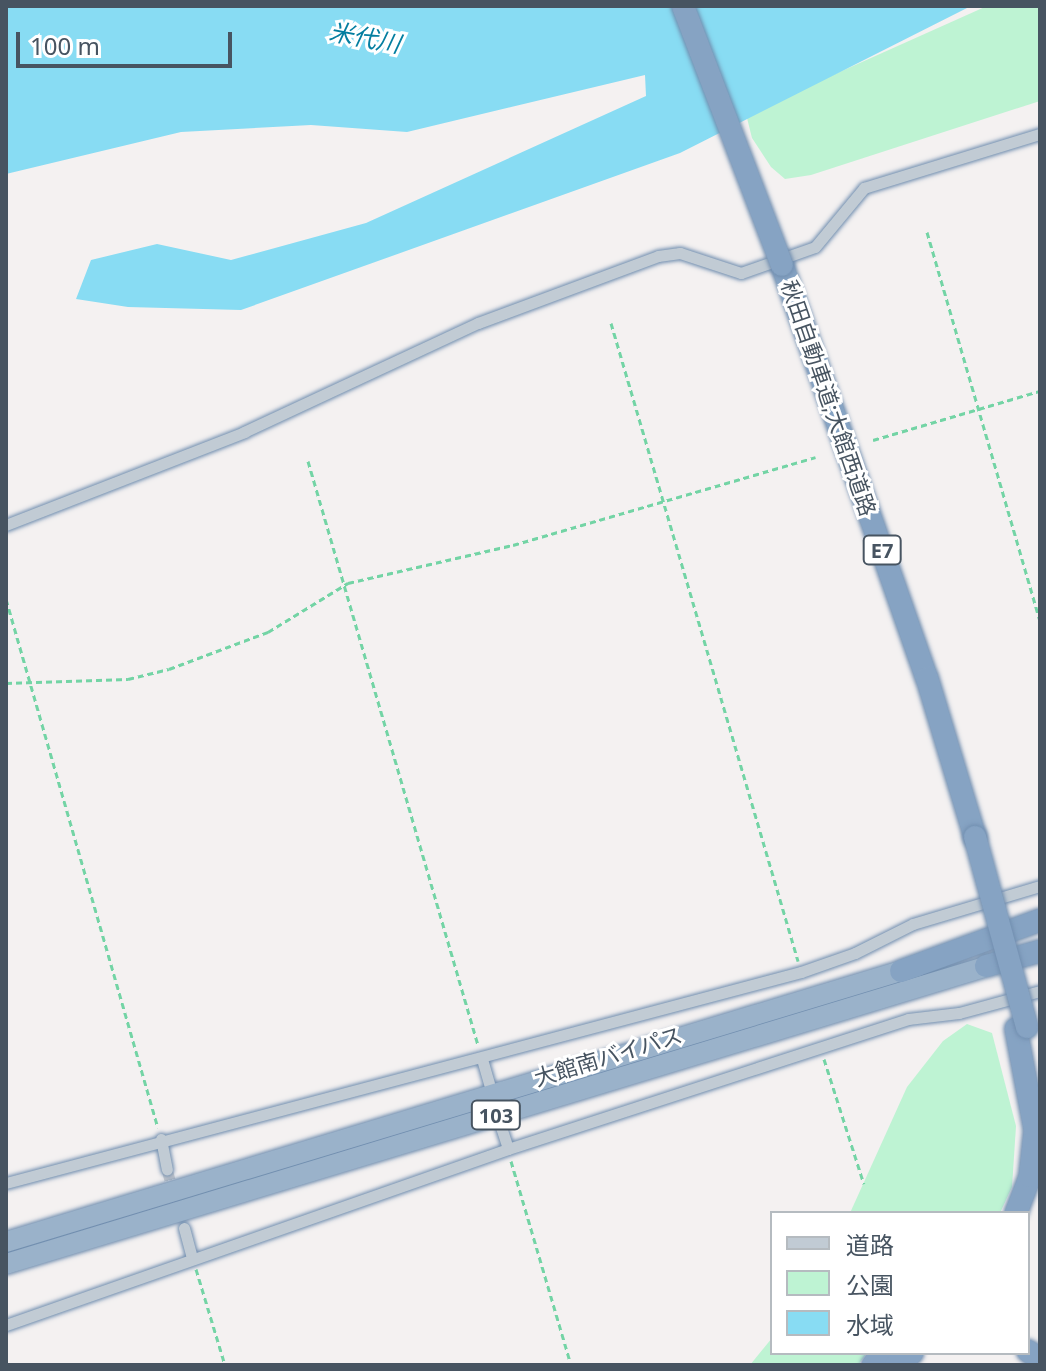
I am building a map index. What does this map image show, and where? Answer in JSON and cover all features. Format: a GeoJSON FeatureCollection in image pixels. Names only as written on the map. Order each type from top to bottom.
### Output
{"type":"FeatureCollection","features":[{"type":"Feature","properties":{"kind":"highway","name":"秋田自動車道;大館西道路"},"geometry":{"type":"LineString","coordinates":[[683,6],[782,265],[927,678],[975,837],[1022,1028],[1040,1073]]}},
{"type":"Feature","properties":{"kind":"highway"},"geometry":{"type":"LineString","coordinates":[[901,971],[1040,920]]}},
{"type":"Feature","properties":{"kind":"highway","name":"大館南バイパス"},"geometry":{"type":"LineString","coordinates":[[6,1264],[136,1213],[1040,930]]}},
{"type":"Feature","properties":{"kind":"highway"},"geometry":{"type":"LineString","coordinates":[[986,966],[1040,950]]}},
{"type":"Feature","properties":{"kind":"highway","name":"大館南バイパス"},"geometry":{"type":"LineString","coordinates":[[6,1242],[136,1213],[986,966]]}},
{"type":"Feature","properties":{"kind":"highway"},"geometry":{"type":"LineString","coordinates":[[1017,1211],[1030,1176],[1035,1130],[1022,1028]]}},
{"type":"Feature","properties":{"kind":"highway"},"geometry":{"type":"LineString","coordinates":[[6,1236],[136,1213]]}},
{"type":"Feature","properties":{"kind":"highway"},"geometry":{"type":"LineString","coordinates":[[6,1272],[136,1213]]}},
{"type":"Feature","properties":{"kind":"street"},"geometry":{"type":"LineString","coordinates":[[6,525],[229,438],[478,323],[658,256],[680,253],[741,273],[815,247],[864,188],[1040,134]]}},
{"type":"Feature","properties":{"kind":"street"},"geometry":{"type":"LineString","coordinates":[[6,1183],[161,1139],[482,1059],[801,972],[855,953],[913,924],[1040,886]]}},
{"type":"Feature","properties":{"kind":"street"},"geometry":{"type":"LineString","coordinates":[[6,1325],[192,1257],[508,1149],[908,1019],[959,1013],[1040,991]]}},
{"type":"Feature","properties":{"kind":"street"},"geometry":{"type":"LineString","coordinates":[[482,1059],[489,1084]]}},
{"type":"Feature","properties":{"kind":"street"},"geometry":{"type":"LineString","coordinates":[[501,1127],[508,1149]]}},
{"type":"Feature","properties":{"kind":"street"},"geometry":{"type":"LineString","coordinates":[[161,1139],[167,1169]]}},
{"type":"Feature","properties":{"kind":"street"},"geometry":{"type":"LineString","coordinates":[[184,1228],[192,1257]]}},
{"type":"Feature","properties":{"kind":"path"},"geometry":{"type":"LineString","coordinates":[[927,232],[1040,620]]}},
{"type":"Feature","properties":{"kind":"path"},"geometry":{"type":"LineString","coordinates":[[611,323],[801,972]]}},
{"type":"Feature","properties":{"kind":"path"},"geometry":{"type":"LineString","coordinates":[[873,440],[1040,391]]}},
{"type":"Feature","properties":{"kind":"path"},"geometry":{"type":"LineString","coordinates":[[6,683],[128,679],[169,669],[268,632],[345,585],[663,501],[815,457]]}},
{"type":"Feature","properties":{"kind":"path"},"geometry":{"type":"LineString","coordinates":[[308,461],[482,1059]]}},
{"type":"Feature","properties":{"kind":"path"},"geometry":{"type":"LineString","coordinates":[[6,599],[27,684],[161,1139]]}},
{"type":"Feature","properties":{"kind":"path"},"geometry":{"type":"LineString","coordinates":[[821,1048],[864,1184]]}},
{"type":"Feature","properties":{"kind":"path"},"geometry":{"type":"LineString","coordinates":[[508,1149],[571,1365]]}},
{"type":"Feature","properties":{"kind":"path"},"geometry":{"type":"LineString","coordinates":[[192,1257],[225,1365]]}},
{"type":"Feature","properties":{"kind":"green space"},"geometry":{"type":"Polygon","coordinates":[[[987,6],[1040,6],[1040,101],[811,175],[785,179],[771,167],[752,138],[746,114],[987,6]]]}},
{"type":"Feature","properties":{"kind":"green space"},"geometry":{"type":"Polygon","coordinates":[[[967,1024],[992,1033],[1016,1126],[1012,1187],[1001,1211],[851,1211],[907,1087],[943,1041],[967,1024]]]}},
{"type":"Feature","properties":{"kind":"green space"},"geometry":{"type":"Polygon","coordinates":[[[770,1340],[770,1355],[866,1355],[858,1365],[750,1365],[770,1340]]]}},
{"type":"Feature","properties":{"kind":"water","name":"米代川"},"geometry":{"type":"Polygon","coordinates":[[[6,6],[971,6],[680,153],[241,310],[128,307],[76,299],[91,260],[157,244],[231,260],[366,223],[646,96],[645,75],[407,132],[311,125],[181,132],[6,174],[6,6]]]}},
{"type":"Feature","properties":{"kind":"tunnel"},"geometry":{"type":"LineString","coordinates":[[167,1169],[180,1216]]}}]}
